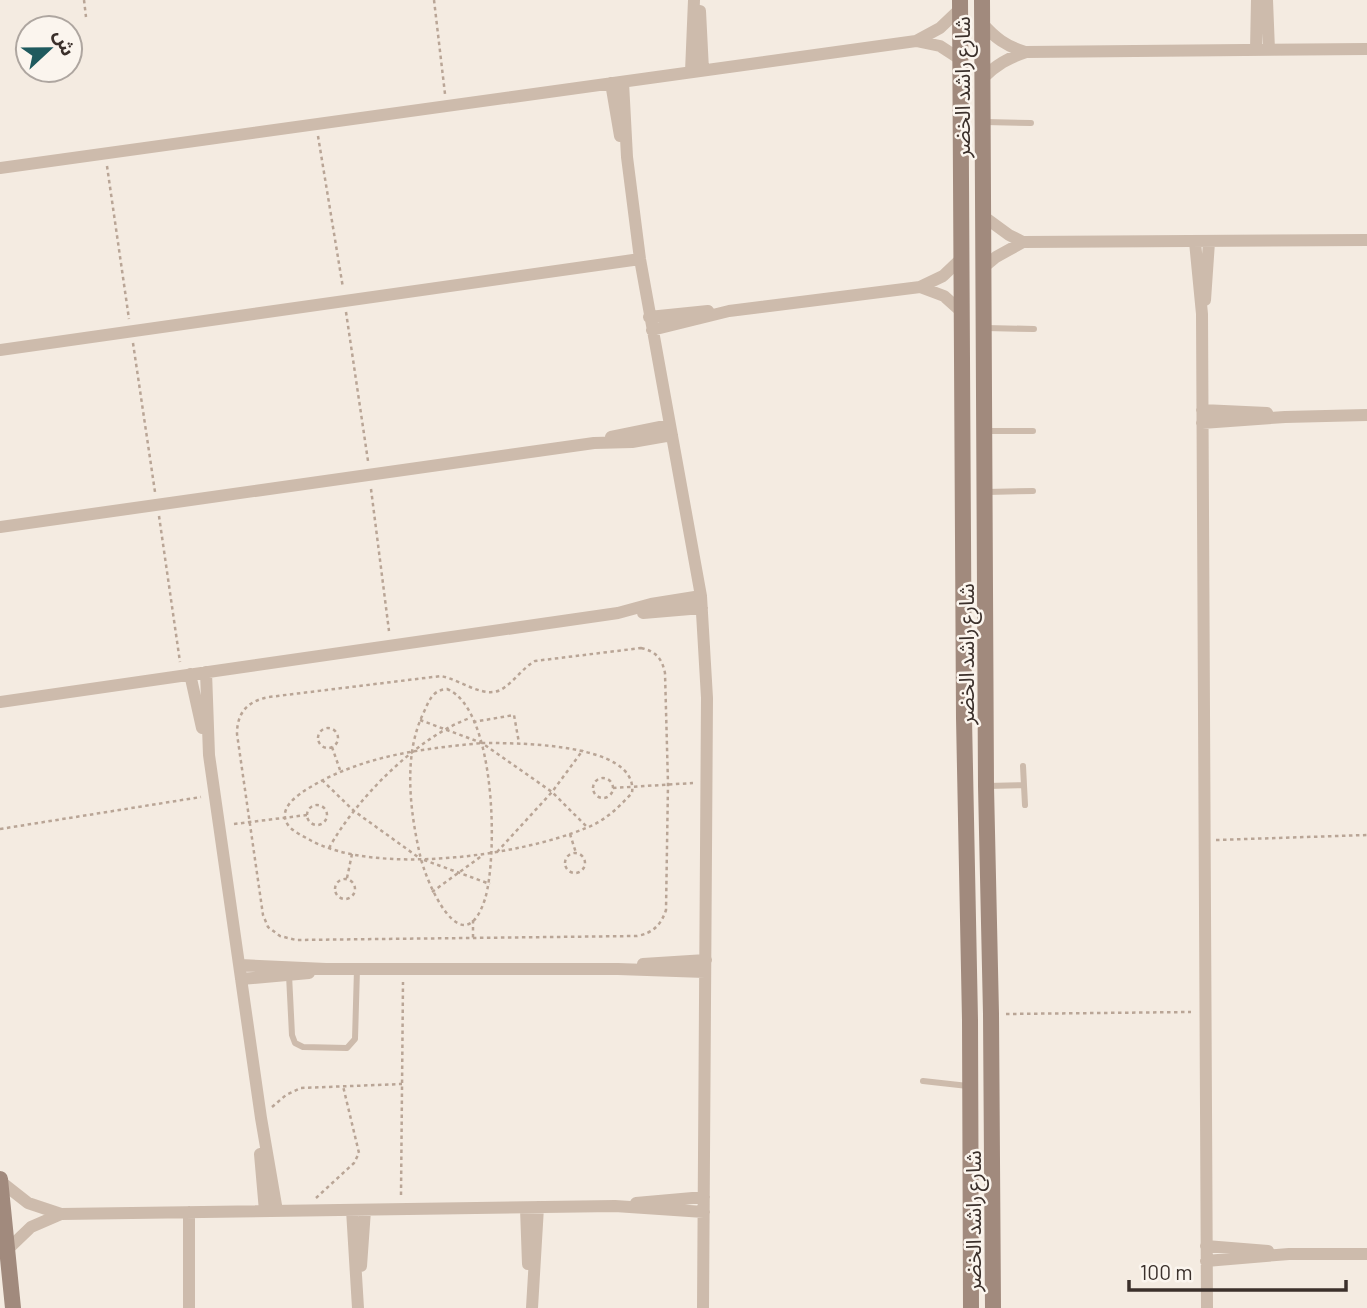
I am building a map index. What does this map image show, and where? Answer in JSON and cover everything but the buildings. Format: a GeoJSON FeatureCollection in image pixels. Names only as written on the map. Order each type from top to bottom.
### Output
{"type":"FeatureCollection","features":[{"type":"Feature","properties":{"kind":"street"},"geometry":{"type":"LineString","coordinates":[[696,0],[697,71]]}},
{"type":"Feature","properties":{"kind":"street","name":"شارع راشد الخضر"},"geometry":{"type":"LineString","coordinates":[[982,0],[986,786],[992,1014],[993,1308]]}},
{"type":"Feature","properties":{"kind":"street"},"geometry":{"type":"LineString","coordinates":[[1257,0],[1263,50]]}},
{"type":"Feature","properties":{"kind":"street"},"geometry":{"type":"LineString","coordinates":[[1263,50],[1267,0]]}},
{"type":"Feature","properties":{"kind":"street"},"geometry":{"type":"LineString","coordinates":[[916,41],[940,28],[960,4]]}},
{"type":"Feature","properties":{"kind":"street","name":"شارع راشد الخضر"},"geometry":{"type":"LineString","coordinates":[[960,4],[971,1308]]}},
{"type":"Feature","properties":{"kind":"street"},"geometry":{"type":"LineString","coordinates":[[982,23],[1001,42],[1026,52]]}},
{"type":"Feature","properties":{"kind":"street"},"geometry":{"type":"LineString","coordinates":[[0,168],[916,41],[940,46],[960,59]]}},
{"type":"Feature","properties":{"kind":"street"},"geometry":{"type":"LineString","coordinates":[[983,78],[1009,57],[1026,52],[1367,49]]}},
{"type":"Feature","properties":{"kind":"street"},"geometry":{"type":"LineString","coordinates":[[617,82],[649,317],[702,602],[706,668],[704,1308]]}},
{"type":"Feature","properties":{"kind":"street"},"geometry":{"type":"LineString","coordinates":[[984,216],[1023,242],[1367,240]]}},
{"type":"Feature","properties":{"kind":"street"},"geometry":{"type":"LineString","coordinates":[[984,267],[1023,242]]}},
{"type":"Feature","properties":{"kind":"street"},"geometry":{"type":"LineString","coordinates":[[1195,242],[1202,314]]}},
{"type":"Feature","properties":{"kind":"street"},"geometry":{"type":"LineString","coordinates":[[1207,1308],[1202,314],[1209,242]]}},
{"type":"Feature","properties":{"kind":"street"},"geometry":{"type":"LineString","coordinates":[[652,330],[729,312],[920,287],[943,276],[962,258]]}},
{"type":"Feature","properties":{"kind":"street"},"geometry":{"type":"LineString","coordinates":[[0,351],[640,259]]}},
{"type":"Feature","properties":{"kind":"street"},"geometry":{"type":"LineString","coordinates":[[920,287],[944,296],[963,313]]}},
{"type":"Feature","properties":{"kind":"street"},"geometry":{"type":"LineString","coordinates":[[649,317],[702,311],[729,312]]}},
{"type":"Feature","properties":{"kind":"street"},"geometry":{"type":"LineString","coordinates":[[1202,416],[1260,412],[1285,417],[1367,415]]}},
{"type":"Feature","properties":{"kind":"street"},"geometry":{"type":"LineString","coordinates":[[0,527],[594,443],[621,435],[671,430]]}},
{"type":"Feature","properties":{"kind":"street"},"geometry":{"type":"LineString","coordinates":[[1,701],[618,613],[652,604],[702,602]]}},
{"type":"Feature","properties":{"kind":"street"},"geometry":{"type":"LineString","coordinates":[[206,672],[209,755],[261,1117],[271,1211]]}},
{"type":"Feature","properties":{"kind":"street"},"geometry":{"type":"LineString","coordinates":[[186,675],[209,755]]}},
{"type":"Feature","properties":{"kind":"street"},"geometry":{"type":"LineString","coordinates":[[240,965],[326,970],[618,969],[653,963],[706,966]]}},
{"type":"Feature","properties":{"kind":"street"},"geometry":{"type":"LineString","coordinates":[[241,979],[326,970]]}},
{"type":"Feature","properties":{"kind":"street"},"geometry":{"type":"LineString","coordinates":[[0,1180],[28,1203],[61,1214],[615,1206],[704,1197]]}},
{"type":"Feature","properties":{"kind":"street"},"geometry":{"type":"LineString","coordinates":[[0,1180],[13,1308]]}},
{"type":"Feature","properties":{"kind":"street"},"geometry":{"type":"LineString","coordinates":[[615,1206],[704,1213]]}},
{"type":"Feature","properties":{"kind":"street"},"geometry":{"type":"LineString","coordinates":[[531,1305],[532,1208]]}},
{"type":"Feature","properties":{"kind":"street"},"geometry":{"type":"LineString","coordinates":[[358,1210],[358,1304]]}},
{"type":"Feature","properties":{"kind":"street"},"geometry":{"type":"LineString","coordinates":[[189,1212],[189,1308]]}},
{"type":"Feature","properties":{"kind":"street"},"geometry":{"type":"LineString","coordinates":[[7,1250],[31,1227],[61,1214]]}},
{"type":"Feature","properties":{"kind":"street"},"geometry":{"type":"LineString","coordinates":[[1206,1246],[1289,1254]]}},
{"type":"Feature","properties":{"kind":"street"},"geometry":{"type":"LineString","coordinates":[[1206,1261],[1289,1254],[1367,1254]]}},
{"type":"Feature","properties":{"kind":"lane"},"geometry":{"type":"LineString","coordinates":[[983,122],[1031,123]]}},
{"type":"Feature","properties":{"kind":"lane"},"geometry":{"type":"LineString","coordinates":[[984,328],[1034,329]]}},
{"type":"Feature","properties":{"kind":"lane"},"geometry":{"type":"LineString","coordinates":[[985,431],[1033,431]]}},
{"type":"Feature","properties":{"kind":"lane"},"geometry":{"type":"LineString","coordinates":[[985,492],[1033,491]]}},
{"type":"Feature","properties":{"kind":"lane"},"geometry":{"type":"LineString","coordinates":[[1023,766],[1025,805]]}},
{"type":"Feature","properties":{"kind":"lane"},"geometry":{"type":"LineString","coordinates":[[986,786],[1024,785]]}},
{"type":"Feature","properties":{"kind":"lane"},"geometry":{"type":"LineString","coordinates":[[289,975],[292,1039],[295,1044],[303,1047],[347,1048],[355,1039],[357,969]]}},
{"type":"Feature","properties":{"kind":"lane"},"geometry":{"type":"LineString","coordinates":[[923,1081],[970,1087]]}},
{"type":"Feature","properties":{"kind":"path"},"geometry":{"type":"LineString","coordinates":[[84,0],[86,17]]}},
{"type":"Feature","properties":{"kind":"path"},"geometry":{"type":"LineString","coordinates":[[434,0],[446,106]]}},
{"type":"Feature","properties":{"kind":"path"},"geometry":{"type":"LineString","coordinates":[[316,124],[345,301],[391,645]]}},
{"type":"Feature","properties":{"kind":"path"},"geometry":{"type":"LineString","coordinates":[[105,153],[157,505],[186,675]]}},
{"type":"Feature","properties":{"kind":"path"},"geometry":{"type":"LineString","coordinates":[[641,648],[650,650],[663,663],[668,784],[666,910],[663,920],[647,934],[296,940],[280,936],[268,927],[263,915],[249,822],[237,723],[248,704],[258,699],[441,676],[493,693],[502,690],[535,661],[641,648]]}},
{"type":"Feature","properties":{"kind":"path"},"geometry":{"type":"LineString","coordinates":[[447,689],[457,695],[471,717],[482,743],[492,802],[495,852],[483,906],[466,925],[457,924],[446,915],[432,892],[420,858],[411,790],[412,751],[420,720],[431,696],[438,690],[447,689]]}},
{"type":"Feature","properties":{"kind":"path"},"geometry":{"type":"LineString","coordinates":[[473,722],[514,715],[519,743]]}},
{"type":"Feature","properties":{"kind":"path"},"geometry":{"type":"LineString","coordinates":[[329,848],[354,811],[412,751],[471,717]]}},
{"type":"Feature","properties":{"kind":"path"},"geometry":{"type":"LineString","coordinates":[[420,720],[482,743],[552,792],[588,828]]}},
{"type":"Feature","properties":{"kind":"path"},"geometry":{"type":"LineString","coordinates":[[325,728],[334,729],[339,736],[336,745],[332,747],[323,746],[318,739],[321,730],[325,728]]}},
{"type":"Feature","properties":{"kind":"path"},"geometry":{"type":"LineString","coordinates":[[482,743],[519,743],[583,750],[621,768],[631,779],[632,793],[604,819],[588,828],[486,854],[420,858],[352,854],[329,848],[302,836],[288,825],[286,808],[294,798],[321,780],[372,759],[412,751],[482,743]]}},
{"type":"Feature","properties":{"kind":"path"},"geometry":{"type":"LineString","coordinates":[[332,747],[340,770]]}},
{"type":"Feature","properties":{"kind":"path"},"geometry":{"type":"LineString","coordinates":[[495,852],[552,792],[583,750]]}},
{"type":"Feature","properties":{"kind":"path"},"geometry":{"type":"LineString","coordinates":[[604,778],[612,783],[613,788],[608,797],[604,798],[595,794],[593,785],[595,781],[604,778]]}},
{"type":"Feature","properties":{"kind":"path"},"geometry":{"type":"LineString","coordinates":[[321,780],[354,811],[420,858],[490,884]]}},
{"type":"Feature","properties":{"kind":"path"},"geometry":{"type":"LineString","coordinates":[[613,788],[706,783]]}},
{"type":"Feature","properties":{"kind":"path"},"geometry":{"type":"LineString","coordinates":[[0,829],[215,794]]}},
{"type":"Feature","properties":{"kind":"path"},"geometry":{"type":"LineString","coordinates":[[315,805],[323,807],[327,815],[326,820],[319,825],[310,823],[307,814],[315,805]]}},
{"type":"Feature","properties":{"kind":"path"},"geometry":{"type":"LineString","coordinates":[[219,826],[307,814]]}},
{"type":"Feature","properties":{"kind":"path"},"geometry":{"type":"LineString","coordinates":[[570,834],[576,853],[581,855],[585,864],[580,872],[571,873],[567,870],[565,861],[567,856],[576,853]]}},
{"type":"Feature","properties":{"kind":"path"},"geometry":{"type":"LineString","coordinates":[[1204,841],[1367,835]]}},
{"type":"Feature","properties":{"kind":"path"},"geometry":{"type":"LineString","coordinates":[[347,878],[352,854]]}},
{"type":"Feature","properties":{"kind":"path"},"geometry":{"type":"LineString","coordinates":[[432,892],[486,854]]}},
{"type":"Feature","properties":{"kind":"path"},"geometry":{"type":"LineString","coordinates":[[347,878],[355,884],[355,894],[347,899],[335,891],[335,886],[347,878]]}},
{"type":"Feature","properties":{"kind":"path"},"geometry":{"type":"LineString","coordinates":[[473,920],[473,938]]}},
{"type":"Feature","properties":{"kind":"path"},"geometry":{"type":"LineString","coordinates":[[401,1209],[404,969]]}},
{"type":"Feature","properties":{"kind":"path"},"geometry":{"type":"LineString","coordinates":[[992,1014],[1205,1012]]}},
{"type":"Feature","properties":{"kind":"path"},"geometry":{"type":"LineString","coordinates":[[261,1117],[293,1090],[309,1087],[402,1084]]}},
{"type":"Feature","properties":{"kind":"path"},"geometry":{"type":"LineString","coordinates":[[312,1210],[316,1198],[354,1163],[359,1153],[343,1086]]}}]}
